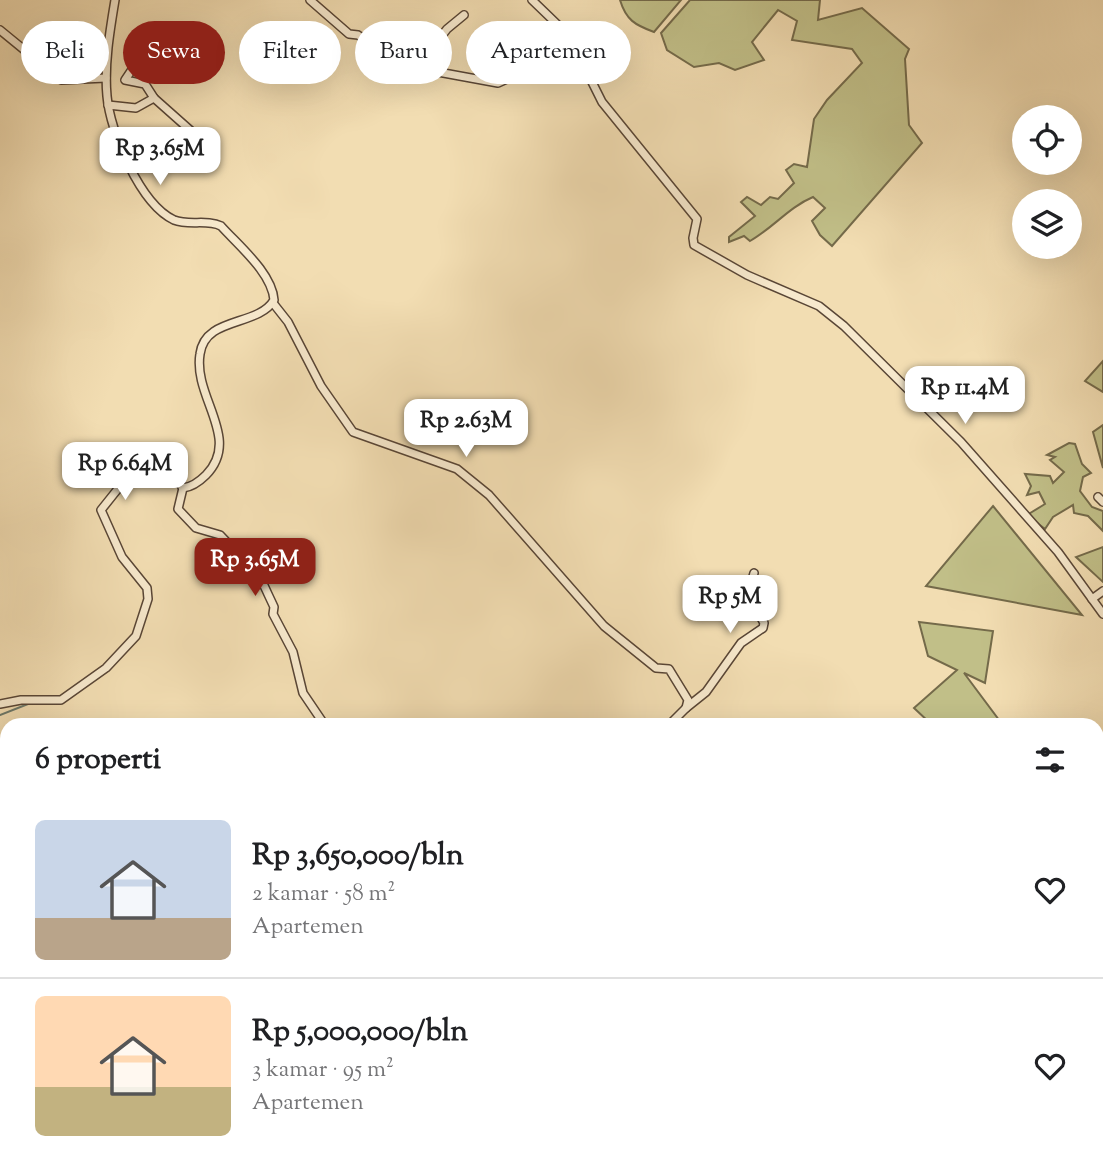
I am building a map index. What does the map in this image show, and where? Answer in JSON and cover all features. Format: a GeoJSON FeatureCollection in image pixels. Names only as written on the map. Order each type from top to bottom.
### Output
{"type":"FeatureCollection","features":[{"type":"Feature","properties":{"kind":"street"},"geometry":{"type":"LineString","coordinates":[[109,52],[115,0]]}},
{"type":"Feature","properties":{"kind":"street"},"geometry":{"type":"LineString","coordinates":[[310,0],[349,34],[355,35]]}},
{"type":"Feature","properties":{"kind":"street"},"geometry":{"type":"LineString","coordinates":[[532,0],[554,21]]}},
{"type":"Feature","properties":{"kind":"street"},"geometry":{"type":"LineString","coordinates":[[452,25],[464,15]]}},
{"type":"Feature","properties":{"kind":"street"},"geometry":{"type":"LineString","coordinates":[[0,30],[21,50]]}},
{"type":"Feature","properties":{"kind":"street"},"geometry":{"type":"LineString","coordinates":[[106,84],[108,105],[133,174],[156,204],[174,220],[221,226],[273,289],[275,305],[303,348],[321,386],[353,432],[457,469],[489,495],[604,626],[656,667],[668,669],[685,693],[686,708]]}},
{"type":"Feature","properties":{"kind":"street"},"geometry":{"type":"LineString","coordinates":[[145,84],[154,98],[199,138]]}},
{"type":"Feature","properties":{"kind":"street"},"geometry":{"type":"LineString","coordinates":[[592,84],[602,102],[697,219],[694,245],[747,275],[819,306],[835,318],[961,442],[1058,552],[1103,614]]}},
{"type":"Feature","properties":{"kind":"street"},"geometry":{"type":"LineString","coordinates":[[108,105],[136,108],[154,98]]}},
{"type":"Feature","properties":{"kind":"street"},"geometry":{"type":"LineString","coordinates":[[182,492],[197,483],[214,467],[222,445],[200,377],[201,345],[213,331],[275,305]]}},
{"type":"Feature","properties":{"kind":"street"},"geometry":{"type":"LineString","coordinates":[[0,704],[20,700],[61,700],[123,654],[136,636],[149,595],[141,577],[120,554],[101,510],[121,485],[151,464],[166,466],[182,492],[178,509],[195,528],[220,535],[263,581],[274,607],[273,614],[293,652],[303,693],[320,718]]}},
{"type":"Feature","properties":{"kind":"street"},"geometry":{"type":"LineString","coordinates":[[676,718],[706,692],[741,643],[763,628],[764,623],[748,594],[754,573]]}},
{"type":"Feature","properties":{"kind":"street"},"geometry":{"type":"LineString","coordinates":[[1092,599],[1103,591]]}},
{"type":"Feature","properties":{"kind":"shaded area"},"geometry":{"type":"Polygon","coordinates":[[[620,0],[681,0],[654,32],[632,21],[620,0]]]}},
{"type":"Feature","properties":{"kind":"shaded area"},"geometry":{"type":"Polygon","coordinates":[[[690,0],[820,0],[818,20],[862,8],[909,49],[905,59],[909,125],[922,143],[832,246],[820,235],[812,221],[825,208],[813,197],[796,206],[750,241],[744,236],[729,242],[729,237],[755,216],[741,202],[747,197],[761,205],[770,197],[778,199],[794,183],[786,170],[794,164],[807,167],[814,119],[827,100],[862,63],[852,49],[792,40],[797,21],[778,10],[752,42],[764,60],[735,70],[719,63],[694,67],[667,50],[661,33],[690,0]]]}},
{"type":"Feature","properties":{"kind":"shaded area"},"geometry":{"type":"Polygon","coordinates":[[[1103,361],[1103,392],[1085,381],[1103,361]]]}},
{"type":"Feature","properties":{"kind":"shaded area"},"geometry":{"type":"Polygon","coordinates":[[[1103,425],[1103,468],[1093,432],[1103,425]]]}},
{"type":"Feature","properties":{"kind":"shaded area"},"geometry":{"type":"Polygon","coordinates":[[[1069,443],[1075,444],[1082,464],[1091,473],[1083,477],[1080,491],[1092,507],[1103,511],[1103,531],[1088,516],[1074,513],[1073,505],[1053,517],[1045,529],[1027,515],[1045,504],[1039,492],[1027,495],[1031,486],[1025,474],[1050,476],[1053,483],[1064,472],[1050,460],[1055,457],[1047,455],[1069,443]]]}},
{"type":"Feature","properties":{"kind":"shaded area"},"geometry":{"type":"Polygon","coordinates":[[[993,506],[1082,615],[926,586],[993,506]]]}},
{"type":"Feature","properties":{"kind":"shaded area"},"geometry":{"type":"Polygon","coordinates":[[[1103,547],[1103,582],[1076,557],[1103,547]]]}},
{"type":"Feature","properties":{"kind":"shaded area"},"geometry":{"type":"Polygon","coordinates":[[[919,622],[993,631],[985,683],[964,673],[998,718],[925,718],[914,708],[957,670],[928,656],[919,622]]]}},
{"type":"Feature","properties":{"kind":"waterway"},"geometry":{"type":"LineString","coordinates":[[0,715],[28,704]]}}]}
